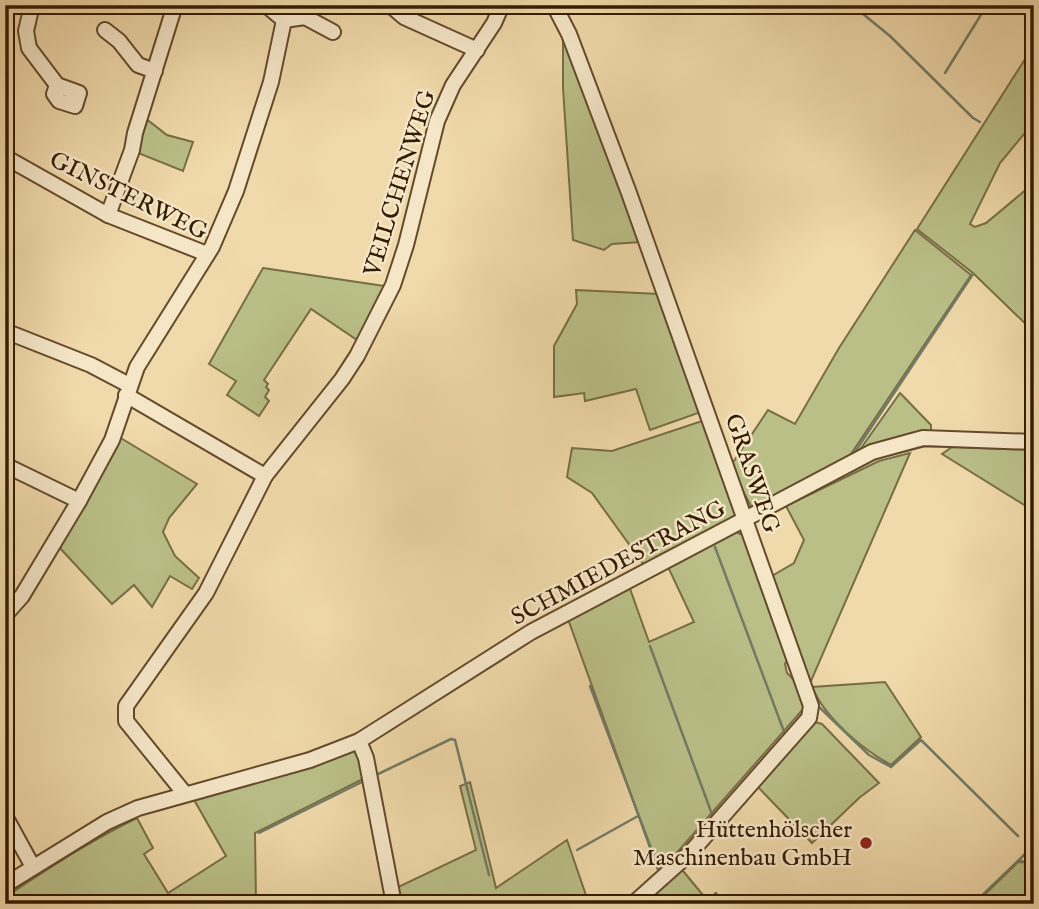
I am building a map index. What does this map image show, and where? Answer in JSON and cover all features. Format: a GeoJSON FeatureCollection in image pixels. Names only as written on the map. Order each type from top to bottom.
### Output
{"type":"FeatureCollection","features":[{"type":"Feature","properties":{"kind":"street"},"geometry":{"type":"LineString","coordinates":[[32,5],[26,31],[27,42],[57,85]]}},
{"type":"Feature","properties":{"kind":"street"},"geometry":{"type":"LineString","coordinates":[[107,215],[132,150],[175,5]]}},
{"type":"Feature","properties":{"kind":"street"},"geometry":{"type":"LineString","coordinates":[[266,5],[285,20],[304,17],[333,32]]}},
{"type":"Feature","properties":{"kind":"street"},"geometry":{"type":"LineString","coordinates":[[390,5],[404,17],[477,50]]}},
{"type":"Feature","properties":{"kind":"street","name":"VEILCHENWEG"},"geometry":{"type":"LineString","coordinates":[[185,794],[126,721],[126,706],[206,593],[265,476],[357,356],[393,285],[407,246],[437,121],[453,85],[477,50],[502,5]]}},
{"type":"Feature","properties":{"kind":"street","name":"GRASWEG"},"geometry":{"type":"LineString","coordinates":[[554,5],[569,34],[629,193],[812,713],[691,852],[633,904]]}},
{"type":"Feature","properties":{"kind":"street"},"geometry":{"type":"LineString","coordinates":[[207,254],[236,191],[271,82],[285,20]]}},
{"type":"Feature","properties":{"kind":"street"},"geometry":{"type":"LineString","coordinates":[[105,30],[119,41],[138,65],[155,71]]}},
{"type":"Feature","properties":{"kind":"street","name":"GINSTERWEG"},"geometry":{"type":"LineString","coordinates":[[5,157],[107,215],[207,254],[136,367],[112,440],[79,501],[22,596],[5,615]]}},
{"type":"Feature","properties":{"kind":"street"},"geometry":{"type":"LineString","coordinates":[[5,331],[92,365],[188,432],[265,476]]}},
{"type":"Feature","properties":{"kind":"street","name":"SCHMIEDESTRANG"},"geometry":{"type":"LineString","coordinates":[[5,885],[107,822],[138,808],[310,761],[359,741],[530,632],[872,452],[922,438],[1034,442]]}},
{"type":"Feature","properties":{"kind":"street"},"geometry":{"type":"LineString","coordinates":[[5,466],[79,501]]}},
{"type":"Feature","properties":{"kind":"street"},"geometry":{"type":"LineString","coordinates":[[359,741],[366,758],[394,904]]}},
{"type":"Feature","properties":{"kind":"street"},"geometry":{"type":"LineString","coordinates":[[5,816],[33,867]]}},
{"type":"Feature","properties":{"kind":"green space"},"geometry":{"type":"Polygon","coordinates":[[[563,28],[640,242],[612,244],[604,250],[573,240],[563,88],[563,28]]]}},
{"type":"Feature","properties":{"kind":"green space"},"geometry":{"type":"Polygon","coordinates":[[[1034,45],[1034,122],[1000,163],[970,224],[975,227],[986,223],[1034,183],[1034,332],[973,273],[917,229],[1034,45]]]}},
{"type":"Feature","properties":{"kind":"green space"},"geometry":{"type":"Polygon","coordinates":[[[145,118],[167,135],[193,142],[183,171],[138,153],[145,118]]]}},
{"type":"Feature","properties":{"kind":"green space"},"geometry":{"type":"Polygon","coordinates":[[[915,230],[971,275],[849,457],[752,508],[730,467],[768,410],[795,424],[839,348],[915,230]]]}},
{"type":"Feature","properties":{"kind":"green space"},"geometry":{"type":"Polygon","coordinates":[[[263,268],[384,286],[388,289],[360,342],[311,309],[264,380],[269,390],[265,397],[269,401],[259,416],[227,395],[236,381],[209,364],[263,268]]]}},
{"type":"Feature","properties":{"kind":"green space"},"geometry":{"type":"Polygon","coordinates":[[[576,290],[659,294],[701,412],[650,430],[636,389],[585,401],[584,393],[554,397],[554,346],[577,304],[576,290]]]}},
{"type":"Feature","properties":{"kind":"green space"},"geometry":{"type":"Polygon","coordinates":[[[900,393],[931,425],[931,433],[854,458],[900,393]]]}},
{"type":"Feature","properties":{"kind":"green space"},"geometry":{"type":"Polygon","coordinates":[[[705,420],[738,516],[644,565],[592,493],[567,477],[572,448],[612,451],[705,420]]]}},
{"type":"Feature","properties":{"kind":"green space"},"geometry":{"type":"Polygon","coordinates":[[[119,437],[197,484],[169,518],[163,532],[175,556],[199,578],[192,589],[170,576],[152,607],[134,585],[112,604],[58,546],[119,437]]]}},
{"type":"Feature","properties":{"kind":"green space"},"geometry":{"type":"Polygon","coordinates":[[[952,447],[1034,450],[1034,511],[942,454],[952,447]]]}},
{"type":"Feature","properties":{"kind":"green space"},"geometry":{"type":"Polygon","coordinates":[[[910,453],[811,681],[808,682],[772,576],[794,563],[804,540],[786,506],[879,461],[910,453]]]}},
{"type":"Feature","properties":{"kind":"green space"},"geometry":{"type":"Polygon","coordinates":[[[736,532],[743,535],[789,657],[785,664],[787,673],[796,682],[805,707],[659,873],[568,619],[629,586],[649,642],[694,622],[668,567],[736,532]]]}},
{"type":"Feature","properties":{"kind":"green space"},"geometry":{"type":"Polygon","coordinates":[[[885,682],[921,737],[891,765],[846,732],[826,710],[812,687],[885,682]]]}},
{"type":"Feature","properties":{"kind":"green space"},"geometry":{"type":"Polygon","coordinates":[[[811,721],[822,724],[879,783],[859,798],[812,843],[756,785],[811,721]]]}},
{"type":"Feature","properties":{"kind":"green space"},"geometry":{"type":"Polygon","coordinates":[[[358,751],[367,777],[255,833],[256,904],[5,904],[5,897],[21,886],[86,845],[137,818],[153,848],[144,854],[168,893],[226,856],[193,798],[358,751]]]}},
{"type":"Feature","properties":{"kind":"green space"},"geometry":{"type":"Polygon","coordinates":[[[470,782],[496,888],[567,840],[589,904],[397,904],[394,889],[476,850],[460,786],[470,782]]]}},
{"type":"Feature","properties":{"kind":"green space"},"geometry":{"type":"Polygon","coordinates":[[[1018,862],[1034,863],[1034,904],[975,904],[1018,862]]]}},
{"type":"Feature","properties":{"kind":"green space"},"geometry":{"type":"Polygon","coordinates":[[[679,866],[707,900],[716,893],[723,904],[637,904],[679,866]]]}},
{"type":"Feature","properties":{"kind":"waterway"},"geometry":{"type":"LineString","coordinates":[[852,5],[890,36],[980,122]]}},
{"type":"Feature","properties":{"kind":"waterway"},"geometry":{"type":"LineString","coordinates":[[945,73],[987,5]]}},
{"type":"Feature","properties":{"kind":"waterway"},"geometry":{"type":"LineString","coordinates":[[853,455],[973,274]]}},
{"type":"Feature","properties":{"kind":"waterway"},"geometry":{"type":"LineString","coordinates":[[790,503],[878,458],[925,446],[977,447]]}},
{"type":"Feature","properties":{"kind":"waterway"},"geometry":{"type":"LineString","coordinates":[[715,547],[786,737]]}},
{"type":"Feature","properties":{"kind":"waterway"},"geometry":{"type":"LineString","coordinates":[[650,646],[713,817]]}},
{"type":"Feature","properties":{"kind":"waterway"},"geometry":{"type":"LineString","coordinates":[[590,686],[660,872]]}},
{"type":"Feature","properties":{"kind":"waterway"},"geometry":{"type":"LineString","coordinates":[[817,705],[869,755],[891,767],[921,740],[1018,836]]}},
{"type":"Feature","properties":{"kind":"waterway"},"geometry":{"type":"LineString","coordinates":[[374,776],[451,739],[455,740],[489,875]]}},
{"type":"Feature","properties":{"kind":"waterway"},"geometry":{"type":"LineString","coordinates":[[259,833],[366,780]]}},
{"type":"Feature","properties":{"kind":"waterway"},"geometry":{"type":"LineString","coordinates":[[577,850],[638,816]]}},
{"type":"Feature","properties":{"kind":"waterway"},"geometry":{"type":"LineString","coordinates":[[107,830],[129,820]]}},
{"type":"Feature","properties":{"kind":"waterway"},"geometry":{"type":"LineString","coordinates":[[5,895],[101,834]]}},
{"type":"Feature","properties":{"kind":"waterway"},"geometry":{"type":"LineString","coordinates":[[1018,861],[1034,845]]}},
{"type":"Feature","properties":{"kind":"waterway"},"geometry":{"type":"LineString","coordinates":[[973,904],[1018,861],[1034,862]]}},
{"type":"Feature","properties":{"kind":"place","name":"Hüttenhölscher Maschinenbau GmbH"},"geometry":{"type":"Point","coordinates":[866,843]}}]}
